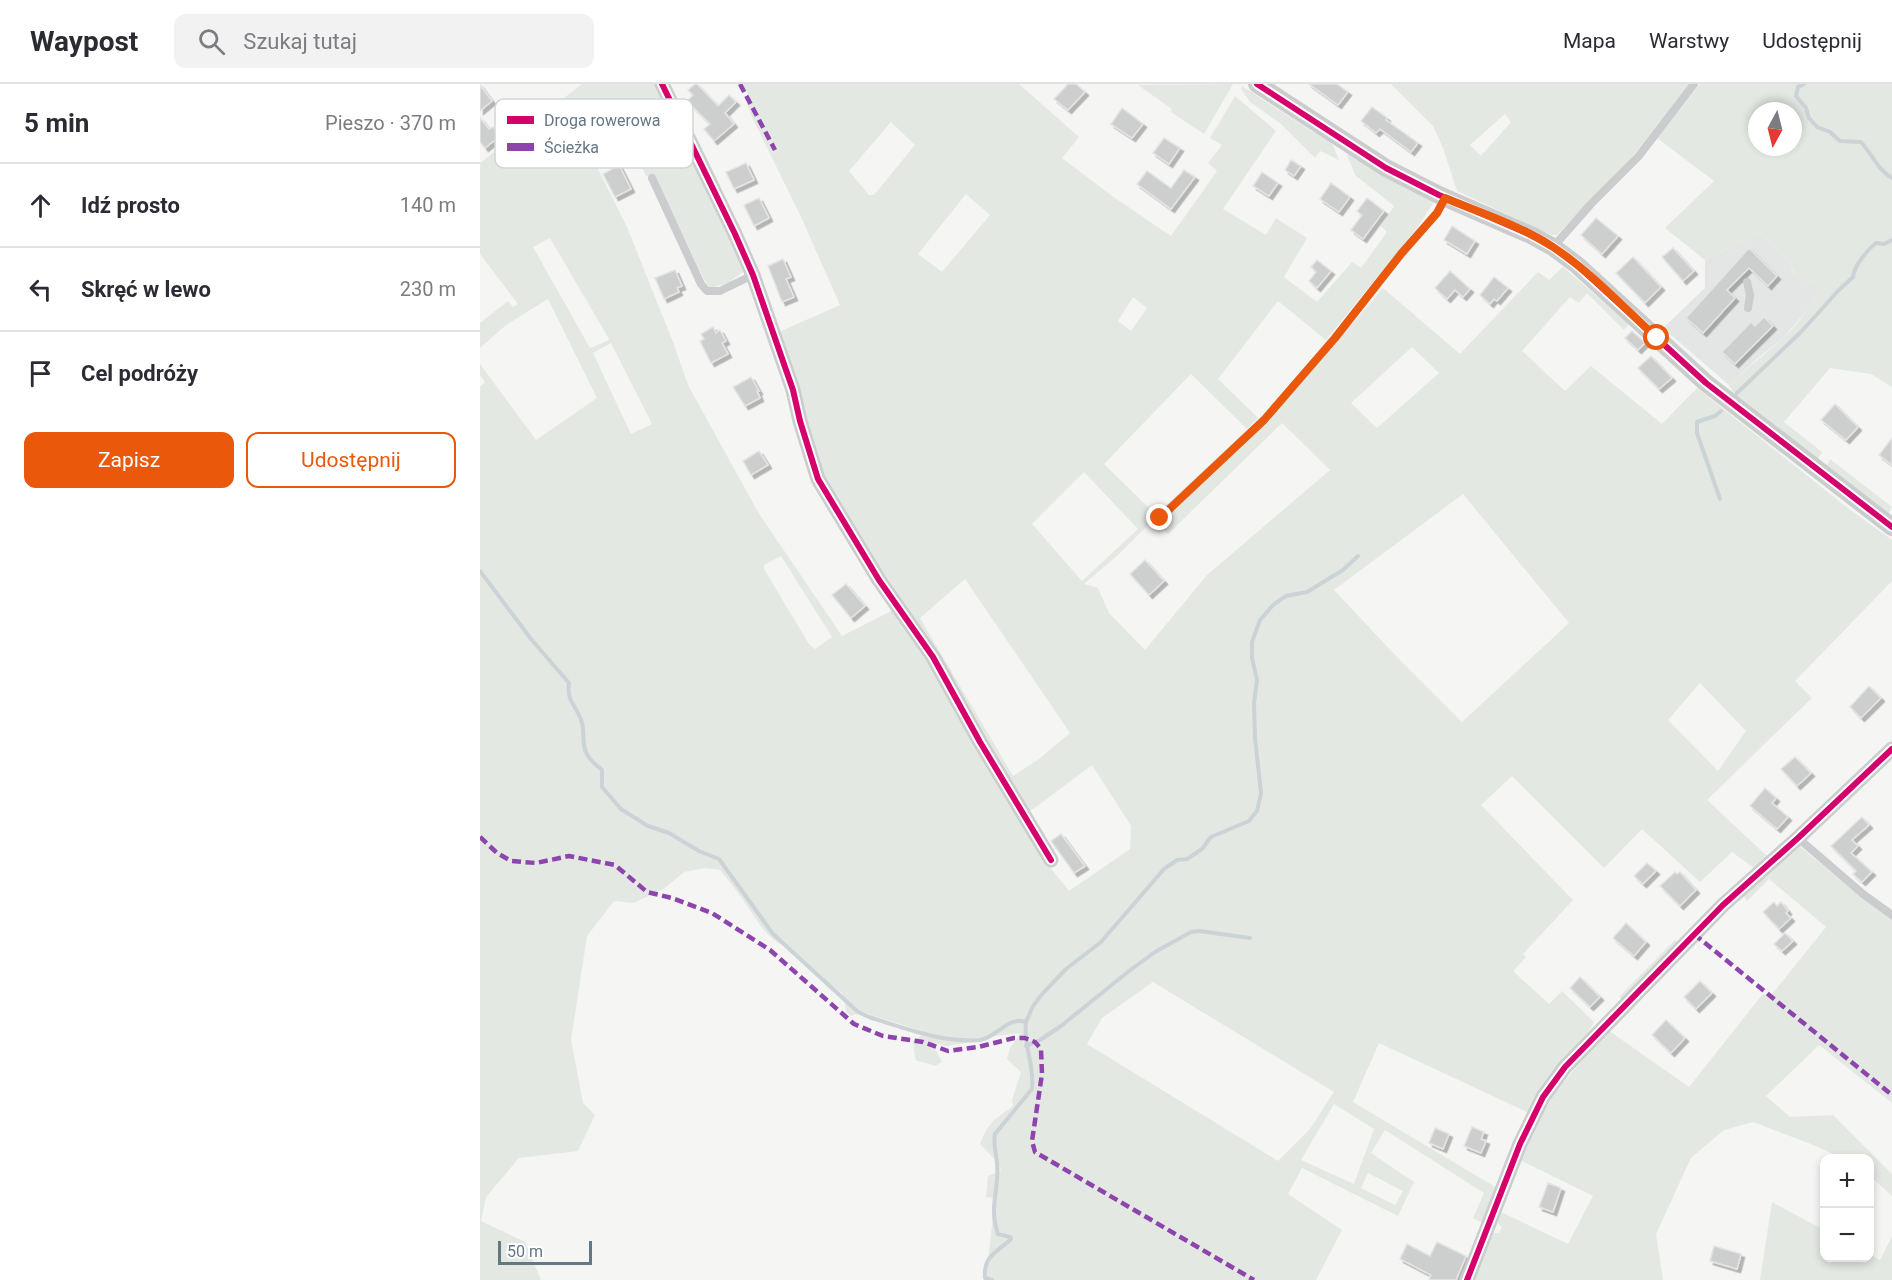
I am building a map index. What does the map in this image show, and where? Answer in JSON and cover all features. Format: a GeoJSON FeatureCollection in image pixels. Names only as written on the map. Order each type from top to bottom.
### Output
{"type":"FeatureCollection","features":[{"type":"Feature","properties":{"kind":"street"},"geometry":{"type":"LineString","coordinates":[[662,84],[669,99]]}},
{"type":"Feature","properties":{"kind":"street"},"geometry":{"type":"LineString","coordinates":[[1257,84],[1386,168],[1445,198],[1531,235],[1553,247],[1577,265],[1706,383],[1892,527]]}},
{"type":"Feature","properties":{"kind":"street"},"geometry":{"type":"LineString","coordinates":[[693,148],[753,275],[793,390],[818,479],[879,580],[933,657],[980,742],[1051,860]]}},
{"type":"Feature","properties":{"kind":"street"},"geometry":{"type":"LineString","coordinates":[[1467,1280],[1520,1144],[1543,1097],[1565,1067],[1723,905],[1892,749]]}},
{"type":"Feature","properties":{"kind":"lane"},"geometry":{"type":"LineString","coordinates":[[1553,247],[1591,204],[1638,158],[1694,84]]}},
{"type":"Feature","properties":{"kind":"lane"},"geometry":{"type":"LineString","coordinates":[[652,178],[701,284],[707,291],[720,291],[753,275]]}},
{"type":"Feature","properties":{"kind":"lane"},"geometry":{"type":"LineString","coordinates":[[1160,518],[1264,420],[1335,338],[1401,254],[1437,213],[1445,198]]}},
{"type":"Feature","properties":{"kind":"lane"},"geometry":{"type":"LineString","coordinates":[[1747,282],[1750,295],[1748,308]]}},
{"type":"Feature","properties":{"kind":"lane"},"geometry":{"type":"LineString","coordinates":[[1798,838],[1863,894],[1892,915]]}},
{"type":"Feature","properties":{"kind":"shaded area"},"geometry":{"type":"Polygon","coordinates":[[[582,84],[656,84],[663,99],[563,99],[582,84]]]}},
{"type":"Feature","properties":{"kind":"shaded area"},"geometry":{"type":"Polygon","coordinates":[[[742,84],[1019,84],[1079,137],[1062,158],[1112,196],[1171,236],[1217,171],[1208,163],[1222,145],[1210,138],[1235,96],[1276,131],[1223,209],[1266,235],[1276,218],[1307,238],[1284,277],[1317,302],[1352,262],[1361,268],[1387,232],[1381,226],[1394,206],[1355,175],[1347,155],[1350,153],[1434,202],[1417,228],[1326,340],[1278,301],[1218,379],[1258,418],[1247,429],[1191,374],[1104,464],[1155,514],[1154,519],[1119,554],[1084,584],[1098,588],[1109,613],[1145,650],[1207,575],[1330,470],[1282,423],[1168,534],[1160,524],[1270,420],[1383,288],[1460,354],[1538,272],[1549,280],[1563,267],[1629,324],[1624,330],[1587,293],[1579,303],[1570,297],[1522,351],[1565,391],[1591,366],[1662,424],[1697,388],[1849,509],[1892,540],[1892,581],[1795,681],[1812,698],[1707,800],[1767,856],[1754,868],[1732,852],[1700,882],[1642,829],[1604,868],[1512,776],[1481,805],[1573,900],[1523,954],[1526,957],[1513,971],[1549,1004],[1562,991],[1594,1022],[1529,1113],[1379,1043],[1353,1102],[1497,1188],[1483,1223],[1473,1218],[1484,1193],[1385,1130],[1371,1153],[1414,1182],[1398,1216],[1302,1168],[1288,1194],[1342,1230],[1316,1280],[986,1280],[995,1198],[986,1197],[988,1176],[1001,1171],[999,1164],[980,1144],[993,1122],[1013,1106],[1012,1100],[1021,1072],[1007,1059],[1010,1048],[1021,1033],[980,1038],[948,1046],[935,1042],[935,1049],[942,1062],[935,1066],[916,1060],[913,1041],[921,1036],[922,1031],[862,1012],[851,1016],[846,1012],[844,996],[840,991],[770,936],[720,870],[705,868],[684,872],[665,888],[634,903],[614,901],[587,936],[571,1040],[583,1103],[595,1115],[578,1151],[519,1158],[486,1197],[481,1221],[525,1242],[541,1280],[480,1280],[480,387],[485,382],[480,375],[480,364],[536,440],[597,398],[548,299],[506,325],[480,348],[480,323],[508,301],[513,307],[518,304],[480,254],[480,163],[495,151],[495,168],[598,168],[627,227],[688,385],[758,512],[842,636],[893,610],[935,673],[1049,866],[1069,891],[1130,849],[1131,826],[1092,765],[1028,813],[889,587],[825,477],[815,454],[797,379],[779,332],[840,305],[801,217],[752,117],[746,101],[750,97],[742,84]],[[891,122],[849,171],[869,195],[874,195],[915,145],[891,122]],[[966,194],[918,254],[942,272],[990,215],[966,194]],[[550,238],[533,247],[590,348],[609,339],[550,238]],[[1133,297],[1118,321],[1131,331],[1147,308],[1133,297]],[[611,343],[593,353],[631,434],[652,424],[611,343]],[[1412,347],[1351,403],[1377,428],[1439,373],[1412,347]],[[1084,472],[1032,524],[1082,581],[1138,529],[1084,472]],[[1463,494],[1334,590],[1462,722],[1569,623],[1463,494]],[[781,556],[764,565],[764,569],[809,644],[815,649],[832,637],[781,556]],[[965,579],[920,618],[1013,776],[1039,759],[1070,733],[965,579]],[[1700,683],[1668,720],[1718,771],[1746,731],[1700,683]],[[1153,982],[1102,1018],[1087,1044],[1278,1161],[1310,1129],[1334,1092],[1153,982]],[[1334,1104],[1301,1160],[1354,1184],[1374,1129],[1334,1104]],[[1368,1173],[1361,1188],[1395,1205],[1403,1191],[1368,1173]]]}},
{"type":"Feature","properties":{"kind":"shaded area"},"geometry":{"type":"Polygon","coordinates":[[[1233,84],[1204,134],[1171,112],[1172,109],[1138,85],[1233,84]]]}},
{"type":"Feature","properties":{"kind":"shaded area"},"geometry":{"type":"Polygon","coordinates":[[[1391,84],[1690,84],[1629,161],[1557,235],[1552,235],[1457,191],[1433,126],[1391,84]],[[1505,114],[1470,145],[1481,156],[1511,122],[1505,114]]]}},
{"type":"Feature","properties":{"kind":"shaded area"},"geometry":{"type":"Polygon","coordinates":[[[1700,84],[1892,84],[1892,387],[1871,374],[1830,368],[1784,422],[1822,452],[1817,461],[1735,395],[1729,385],[1788,333],[1822,287],[1796,279],[1791,264],[1760,233],[1705,260],[1665,228],[1714,181],[1657,138],[1700,84]]]}},
{"type":"Feature","properties":{"kind":"shaded area"},"geometry":{"type":"Polygon","coordinates":[[[1242,86],[1313,132],[1328,139],[1339,160],[1320,151],[1315,158],[1281,124],[1250,102],[1241,89],[1242,86]]]}},
{"type":"Feature","properties":{"kind":"shaded area"},"geometry":{"type":"Polygon","coordinates":[[[693,159],[724,222],[744,271],[728,283],[710,288],[654,175],[646,176],[642,168],[693,168],[693,159]]]}},
{"type":"Feature","properties":{"kind":"shaded area"},"geometry":{"type":"Polygon","coordinates":[[[1760,233],[1791,264],[1794,275],[1822,287],[1809,308],[1783,338],[1729,385],[1663,328],[1705,288],[1705,260],[1760,233]]]}},
{"type":"Feature","properties":{"kind":"shaded area"},"geometry":{"type":"Polygon","coordinates":[[[1830,459],[1892,507],[1888,514],[1827,466],[1830,459]]]}},
{"type":"Feature","properties":{"kind":"shaded area"},"geometry":{"type":"Polygon","coordinates":[[[1797,844],[1892,919],[1892,1103],[1819,1045],[1766,1096],[1790,1117],[1833,1115],[1872,1154],[1833,1154],[1753,1122],[1724,1130],[1691,1158],[1656,1234],[1663,1280],[1474,1280],[1493,1233],[1499,1233],[1502,1227],[1496,1221],[1499,1211],[1568,1244],[1593,1196],[1520,1160],[1556,1091],[1608,1030],[1689,1087],[1762,995],[1773,993],[1826,927],[1769,879],[1747,901],[1743,894],[1797,844]]]}},
{"type":"Feature","properties":{"kind":"shaded area"},"geometry":{"type":"Polygon","coordinates":[[[1675,940],[1679,944],[1623,1000],[1619,997],[1675,940]]]}},
{"type":"Feature","properties":{"kind":"shaded area"},"geometry":{"type":"Polygon","coordinates":[[[1874,1156],[1892,1174],[1892,1196],[1874,1180],[1874,1156]]]}},
{"type":"Feature","properties":{"kind":"shaded area"},"geometry":{"type":"Polygon","coordinates":[[[1772,1202],[1820,1228],[1820,1262],[1874,1262],[1874,1256],[1880,1260],[1892,1236],[1892,1280],[1760,1280],[1772,1202]]]}},
{"type":"Feature","properties":{"kind":"building"},"geometry":{"type":"Polygon","coordinates":[[[697,84],[718,106],[729,95],[736,102],[725,113],[734,124],[714,141],[704,129],[710,124],[693,107],[693,99],[689,99],[693,95],[688,90],[697,84]]]}},
{"type":"Feature","properties":{"kind":"building"},"geometry":{"type":"Polygon","coordinates":[[[1068,84],[1076,84],[1085,92],[1068,110],[1054,99],[1068,84]]]}},
{"type":"Feature","properties":{"kind":"building"},"geometry":{"type":"Polygon","coordinates":[[[1309,84],[1337,84],[1348,92],[1338,105],[1309,84]]]}},
{"type":"Feature","properties":{"kind":"building"},"geometry":{"type":"Polygon","coordinates":[[[480,85],[492,101],[480,111],[480,85]]]}},
{"type":"Feature","properties":{"kind":"building"},"geometry":{"type":"Polygon","coordinates":[[[1372,107],[1418,143],[1411,152],[1380,129],[1376,133],[1361,121],[1372,107]]]}},
{"type":"Feature","properties":{"kind":"building"},"geometry":{"type":"Polygon","coordinates":[[[1122,108],[1143,124],[1132,138],[1111,124],[1122,108]]]}},
{"type":"Feature","properties":{"kind":"building"},"geometry":{"type":"Polygon","coordinates":[[[480,118],[489,129],[493,127],[495,130],[495,140],[485,148],[480,142],[480,118]]]}},
{"type":"Feature","properties":{"kind":"building"},"geometry":{"type":"Polygon","coordinates":[[[1164,138],[1180,148],[1169,164],[1153,153],[1164,138]]]}},
{"type":"Feature","properties":{"kind":"building"},"geometry":{"type":"Polygon","coordinates":[[[1291,160],[1301,166],[1294,176],[1285,170],[1291,160]]]}},
{"type":"Feature","properties":{"kind":"building"},"geometry":{"type":"Polygon","coordinates":[[[746,163],[754,180],[734,189],[726,172],[746,163]]]}},
{"type":"Feature","properties":{"kind":"building"},"geometry":{"type":"Polygon","coordinates":[[[614,168],[620,168],[631,189],[615,197],[603,174],[614,168]]]}},
{"type":"Feature","properties":{"kind":"building"},"geometry":{"type":"Polygon","coordinates":[[[1184,170],[1195,177],[1171,209],[1137,184],[1147,171],[1171,188],[1184,170]]]}},
{"type":"Feature","properties":{"kind":"building"},"geometry":{"type":"Polygon","coordinates":[[[1262,172],[1278,183],[1269,196],[1253,186],[1262,172]]]}},
{"type":"Feature","properties":{"kind":"building"},"geometry":{"type":"Polygon","coordinates":[[[1331,183],[1350,197],[1339,212],[1320,199],[1331,183]]]}},
{"type":"Feature","properties":{"kind":"building"},"geometry":{"type":"Polygon","coordinates":[[[759,198],[769,218],[754,226],[744,205],[759,198]]]}},
{"type":"Feature","properties":{"kind":"building"},"geometry":{"type":"Polygon","coordinates":[[[1367,198],[1384,211],[1363,239],[1351,230],[1362,215],[1357,211],[1367,198]]]}},
{"type":"Feature","properties":{"kind":"building"},"geometry":{"type":"Polygon","coordinates":[[[1596,218],[1618,236],[1602,254],[1581,235],[1596,218]]]}},
{"type":"Feature","properties":{"kind":"building"},"geometry":{"type":"Polygon","coordinates":[[[1452,226],[1475,241],[1467,254],[1444,240],[1452,226]]]}},
{"type":"Feature","properties":{"kind":"building"},"geometry":{"type":"Polygon","coordinates":[[[1673,248],[1694,271],[1683,281],[1662,257],[1673,248]]]}},
{"type":"Feature","properties":{"kind":"building"},"geometry":{"type":"Polygon","coordinates":[[[1749,248],[1777,276],[1768,286],[1749,268],[1727,290],[1735,298],[1703,333],[1686,318],[1749,248]]]}},
{"type":"Feature","properties":{"kind":"building"},"geometry":{"type":"Polygon","coordinates":[[[1633,257],[1661,287],[1645,303],[1616,273],[1633,257]]]}},
{"type":"Feature","properties":{"kind":"building"},"geometry":{"type":"Polygon","coordinates":[[[783,259],[791,277],[786,279],[794,297],[782,302],[768,266],[783,259]]]}},
{"type":"Feature","properties":{"kind":"building"},"geometry":{"type":"Polygon","coordinates":[[[1317,260],[1331,271],[1317,288],[1309,281],[1316,272],[1311,267],[1317,260]]]}},
{"type":"Feature","properties":{"kind":"building"},"geometry":{"type":"Polygon","coordinates":[[[675,270],[682,286],[677,288],[679,292],[664,299],[655,278],[675,270]]]}},
{"type":"Feature","properties":{"kind":"building"},"geometry":{"type":"Polygon","coordinates":[[[1450,271],[1470,289],[1463,297],[1455,290],[1447,299],[1435,288],[1450,271]]]}},
{"type":"Feature","properties":{"kind":"building"},"geometry":{"type":"Polygon","coordinates":[[[1494,277],[1508,288],[1497,301],[1494,299],[1490,304],[1480,295],[1494,277]]]}},
{"type":"Feature","properties":{"kind":"building"},"geometry":{"type":"Polygon","coordinates":[[[1764,317],[1773,326],[1735,364],[1722,352],[1751,322],[1755,326],[1764,317]]]}},
{"type":"Feature","properties":{"kind":"building"},"geometry":{"type":"Polygon","coordinates":[[[713,327],[716,333],[720,330],[726,341],[722,343],[728,354],[711,363],[700,341],[704,339],[701,334],[713,327]]]}},
{"type":"Feature","properties":{"kind":"building"},"geometry":{"type":"Polygon","coordinates":[[[1632,331],[1645,343],[1638,350],[1625,338],[1632,331]]]}},
{"type":"Feature","properties":{"kind":"building"},"geometry":{"type":"Polygon","coordinates":[[[1651,356],[1672,378],[1659,389],[1638,368],[1651,356]]]}},
{"type":"Feature","properties":{"kind":"building"},"geometry":{"type":"Polygon","coordinates":[[[751,377],[759,391],[757,391],[760,398],[745,406],[733,387],[751,377]]]}},
{"type":"Feature","properties":{"kind":"building"},"geometry":{"type":"Polygon","coordinates":[[[1835,404],[1858,427],[1846,440],[1821,420],[1835,404]]]}},
{"type":"Feature","properties":{"kind":"building"},"geometry":{"type":"Polygon","coordinates":[[[1892,438],[1892,465],[1879,455],[1892,438]]]}},
{"type":"Feature","properties":{"kind":"building"},"geometry":{"type":"Polygon","coordinates":[[[759,451],[768,465],[751,475],[743,461],[759,451]]]}},
{"type":"Feature","properties":{"kind":"building"},"geometry":{"type":"Polygon","coordinates":[[[1145,560],[1164,581],[1149,595],[1130,574],[1145,560]]]}},
{"type":"Feature","properties":{"kind":"building"},"geometry":{"type":"Polygon","coordinates":[[[846,584],[865,606],[851,618],[832,595],[846,584]]]}},
{"type":"Feature","properties":{"kind":"building"},"geometry":{"type":"Polygon","coordinates":[[[1869,686],[1881,698],[1861,718],[1850,707],[1869,686]]]}},
{"type":"Feature","properties":{"kind":"building"},"geometry":{"type":"Polygon","coordinates":[[[1795,757],[1811,773],[1797,786],[1781,769],[1795,757]]]}},
{"type":"Feature","properties":{"kind":"building"},"geometry":{"type":"Polygon","coordinates":[[[1765,788],[1776,798],[1772,803],[1788,817],[1777,829],[1750,806],[1765,788]]]}},
{"type":"Feature","properties":{"kind":"building"},"geometry":{"type":"Polygon","coordinates":[[[1862,817],[1869,825],[1852,840],[1858,846],[1851,853],[1872,872],[1862,882],[1853,874],[1856,871],[1831,846],[1862,817]]]}},
{"type":"Feature","properties":{"kind":"building"},"geometry":{"type":"Polygon","coordinates":[[[1061,834],[1085,866],[1074,873],[1051,841],[1061,834]]]}},
{"type":"Feature","properties":{"kind":"building"},"geometry":{"type":"Polygon","coordinates":[[[1647,863],[1656,871],[1643,884],[1634,876],[1647,863]]]}},
{"type":"Feature","properties":{"kind":"building"},"geometry":{"type":"Polygon","coordinates":[[[1675,872],[1677,874],[1680,872],[1696,890],[1680,906],[1660,886],[1675,872]]]}},
{"type":"Feature","properties":{"kind":"building"},"geometry":{"type":"Polygon","coordinates":[[[1774,902],[1777,906],[1781,902],[1791,918],[1779,929],[1763,912],[1774,902]]]}},
{"type":"Feature","properties":{"kind":"building"},"geometry":{"type":"Polygon","coordinates":[[[1626,923],[1646,942],[1634,956],[1613,938],[1626,923]]]}},
{"type":"Feature","properties":{"kind":"building"},"geometry":{"type":"Polygon","coordinates":[[[1785,933],[1793,941],[1782,951],[1774,944],[1785,933]]]}},
{"type":"Feature","properties":{"kind":"building"},"geometry":{"type":"Polygon","coordinates":[[[1580,977],[1600,997],[1590,1007],[1570,988],[1580,977]]]}},
{"type":"Feature","properties":{"kind":"building"},"geometry":{"type":"Polygon","coordinates":[[[1700,981],[1712,993],[1696,1009],[1684,997],[1700,981]]]}},
{"type":"Feature","properties":{"kind":"building"},"geometry":{"type":"Polygon","coordinates":[[[1666,1020],[1685,1038],[1671,1053],[1652,1035],[1666,1020]]]}},
{"type":"Feature","properties":{"kind":"building"},"geometry":{"type":"Polygon","coordinates":[[[1472,1127],[1484,1132],[1481,1139],[1486,1141],[1481,1153],[1464,1146],[1472,1127]]]}},
{"type":"Feature","properties":{"kind":"building"},"geometry":{"type":"Polygon","coordinates":[[[1435,1128],[1449,1134],[1443,1149],[1429,1143],[1435,1128]]]}},
{"type":"Feature","properties":{"kind":"building"},"geometry":{"type":"Polygon","coordinates":[[[1548,1183],[1561,1188],[1553,1212],[1539,1207],[1548,1183]]]}},
{"type":"Feature","properties":{"kind":"building"},"geometry":{"type":"Polygon","coordinates":[[[1437,1242],[1466,1256],[1456,1280],[1429,1280],[1431,1275],[1400,1259],[1407,1244],[1430,1256],[1437,1242]]]}},
{"type":"Feature","properties":{"kind":"building"},"geometry":{"type":"Polygon","coordinates":[[[1714,1246],[1741,1254],[1737,1269],[1710,1261],[1714,1246]]]}},
{"type":"Feature","properties":{"kind":"waterway"},"geometry":{"type":"LineString","coordinates":[[1804,84],[1798,87],[1796,96],[1817,127],[1830,132],[1840,141],[1861,142],[1879,166],[1892,178]]}},
{"type":"Feature","properties":{"kind":"waterway"},"geometry":{"type":"LineString","coordinates":[[1737,393],[1800,333],[1853,277],[1858,263],[1872,246],[1892,240]]}},
{"type":"Feature","properties":{"kind":"waterway"},"geometry":{"type":"LineString","coordinates":[[1720,499],[1697,433],[1697,422],[1715,416],[1721,411]]}},
{"type":"Feature","properties":{"kind":"waterway"},"geometry":{"type":"LineString","coordinates":[[1026,1022],[1033,1006],[1043,993],[1066,969],[1101,942],[1164,869],[1177,860],[1187,859],[1202,849],[1211,837],[1249,821],[1257,811],[1261,793],[1255,738],[1254,704],[1257,680],[1252,658],[1252,642],[1260,620],[1273,605],[1286,596],[1307,592],[1343,570],[1358,556]]}},
{"type":"Feature","properties":{"kind":"waterway"},"geometry":{"type":"LineString","coordinates":[[480,571],[531,639],[569,683],[569,695],[582,723],[586,752],[602,770],[602,787],[621,809],[648,826],[669,833],[699,851],[719,859],[773,934],[858,1012],[923,1034],[966,1040],[980,1040],[992,1036],[1013,1022],[1026,1022],[1032,1089],[994,1138],[997,1162],[995,1224],[998,1234],[1011,1239],[992,1255],[986,1264],[985,1278],[992,1280]]}},
{"type":"Feature","properties":{"kind":"waterway"},"geometry":{"type":"LineString","coordinates":[[1026,1046],[1061,1026],[1155,952],[1191,932],[1199,931],[1250,938]]}},
{"type":"Feature","properties":{"kind":"marked path"},"geometry":{"type":"LineString","coordinates":[[740,84],[775,150]]}},
{"type":"Feature","properties":{"kind":"marked path"},"geometry":{"type":"LineString","coordinates":[[480,837],[497,853],[511,861],[536,863],[569,856],[615,865],[647,892],[672,898],[712,913],[770,950],[854,1024],[883,1036],[923,1042],[948,1051],[978,1047],[1014,1038],[1025,1038],[1035,1042],[1041,1049],[1042,1074],[1032,1141],[1035,1152],[1254,1280]]}},
{"type":"Feature","properties":{"kind":"marked path"},"geometry":{"type":"LineString","coordinates":[[1694,934],[1892,1095]]}},
{"type":"Feature","properties":{"kind":"cycle path"},"geometry":{"type":"LineString","coordinates":[[662,84],[669,99]]}},
{"type":"Feature","properties":{"kind":"cycle path"},"geometry":{"type":"LineString","coordinates":[[1257,84],[1386,168],[1553,247],[1577,265],[1706,383],[1892,527]]}},
{"type":"Feature","properties":{"kind":"cycle path"},"geometry":{"type":"LineString","coordinates":[[693,148],[753,275],[793,390],[818,479],[879,580],[933,657],[980,742],[1051,860]]}},
{"type":"Feature","properties":{"kind":"cycle path"},"geometry":{"type":"LineString","coordinates":[[1467,1280],[1520,1144],[1543,1097],[1565,1067],[1723,905],[1892,749]]}},
{"type":"Feature","properties":{"kind":"route"},"geometry":{"type":"LineString","coordinates":[[1160,518],[1264,420],[1335,338],[1401,254],[1437,213],[1445,198],[1531,235],[1553,247],[1577,265],[1657,338]]}}]}
